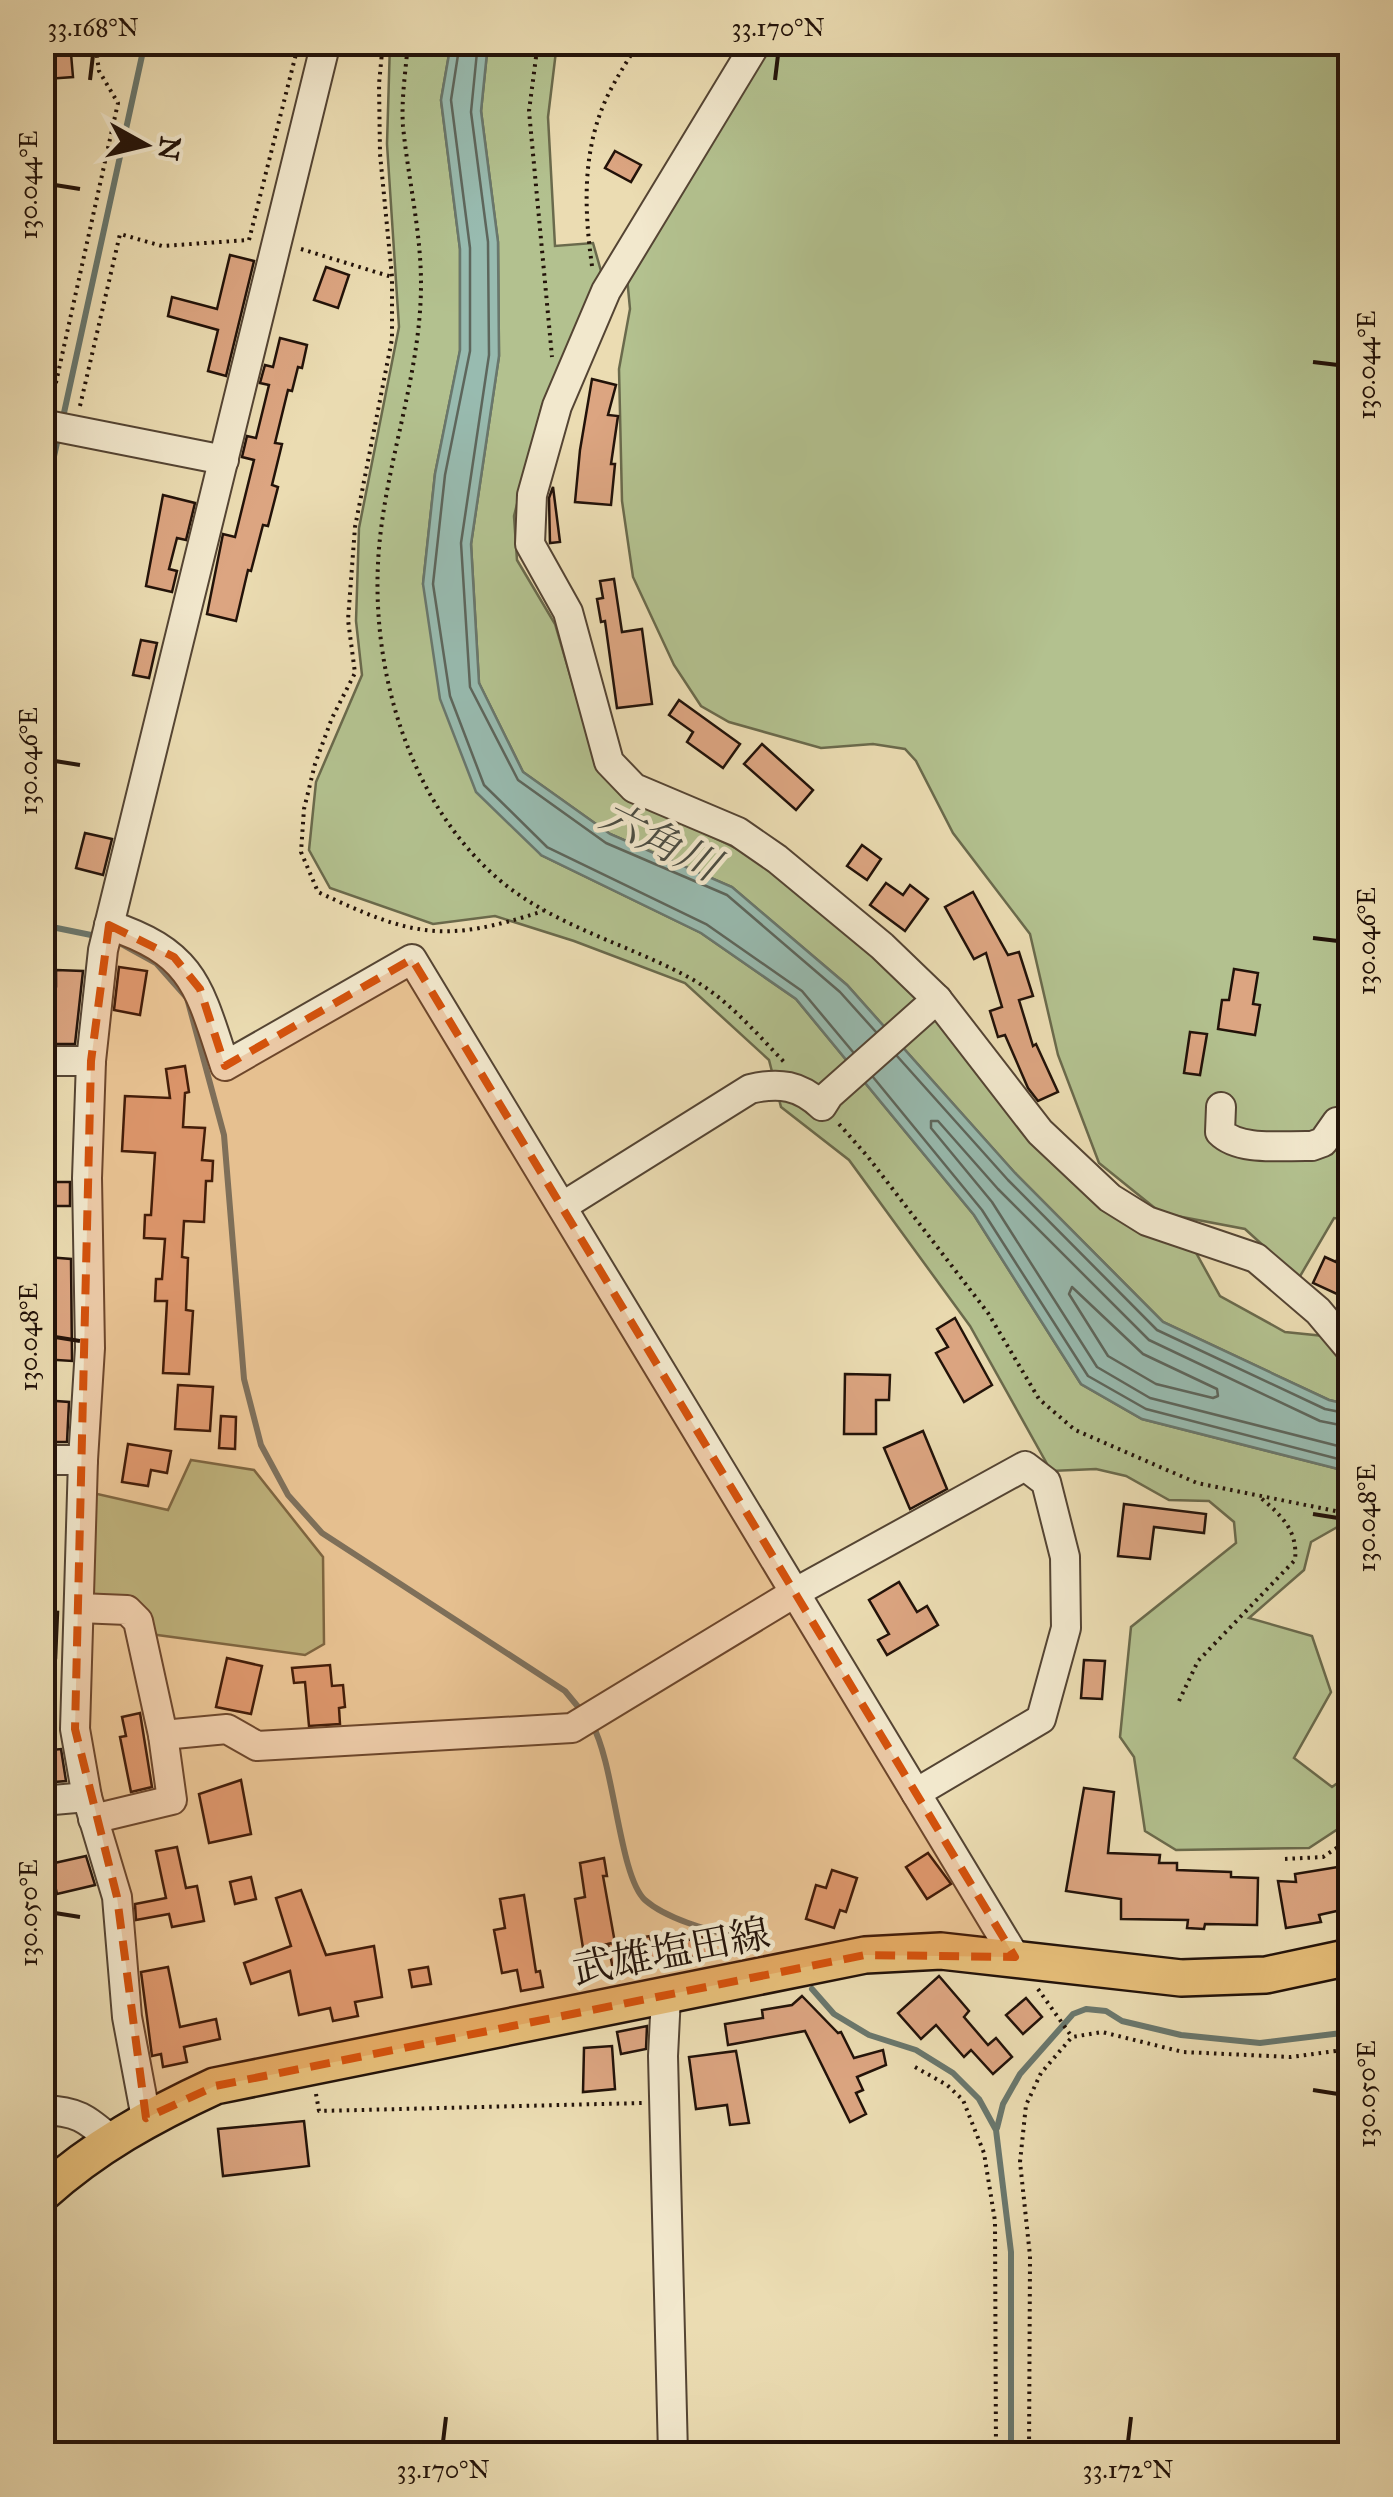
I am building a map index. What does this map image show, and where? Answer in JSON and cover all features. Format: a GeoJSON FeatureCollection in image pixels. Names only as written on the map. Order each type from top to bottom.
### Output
{"type":"FeatureCollection","features":[{"type":"Feature","properties":{"kind":"main road","name":"武雄塩田線"},"geometry":{"type":"LineString","coordinates":[[42,2194],[146,2118],[215,2086],[865,1955],[941,1951],[1182,1978],[1266,1975],[1350,1957]]}},
{"type":"Feature","properties":{"kind":"street"},"geometry":{"type":"LineString","coordinates":[[146,2118],[127,2017],[117,1897],[90,1808],[75,1729],[90,1348],[86,1178],[91,1062],[106,938],[326,42]]}},
{"type":"Feature","properties":{"kind":"street"},"geometry":{"type":"LineString","coordinates":[[757,42],[606,291],[557,406],[532,495],[530,544],[568,612],[609,762],[634,788],[738,832],[777,858],[882,946],[1040,1132],[1110,1198],[1147,1221],[1256,1258],[1318,1310],[1349,1344]]}},
{"type":"Feature","properties":{"kind":"street"},"geometry":{"type":"LineString","coordinates":[[54,426],[224,460]]}},
{"type":"Feature","properties":{"kind":"street"},"geometry":{"type":"LineString","coordinates":[[106,938],[140,936],[174,956],[200,989],[225,1066],[412,960],[1015,1957]]}},
{"type":"Feature","properties":{"kind":"street"},"geometry":{"type":"LineString","coordinates":[[563,1206],[750,1089],[773,1084],[819,1097],[932,1002]]}},
{"type":"Feature","properties":{"kind":"street"},"geometry":{"type":"LineString","coordinates":[[42,1061],[91,1062]]}},
{"type":"Feature","properties":{"kind":"street"},"geometry":{"type":"LineString","coordinates":[[1221,1108],[1220,1132],[1228,1141],[1240,1144],[1312,1146],[1323,1142],[1337,1122],[1350,1121]]}},
{"type":"Feature","properties":{"kind":"street"},"geometry":{"type":"LineString","coordinates":[[42,1460],[83,1460]]}},
{"type":"Feature","properties":{"kind":"street"},"geometry":{"type":"LineString","coordinates":[[163,1735],[227,1729],[257,1746],[572,1728],[796,1592],[1025,1466],[1046,1482],[1065,1557],[1066,1628],[1041,1719],[916,1793]]}},
{"type":"Feature","properties":{"kind":"street"},"geometry":{"type":"LineString","coordinates":[[42,1801],[90,1808],[172,1800],[163,1735],[138,1621],[127,1610],[79,1608]]}},
{"type":"Feature","properties":{"kind":"street"},"geometry":{"type":"LineString","coordinates":[[666,1996],[664,2102],[673,2454]]}},
{"type":"Feature","properties":{"kind":"street"},"geometry":{"type":"LineString","coordinates":[[42,2110],[66,2110],[86,2117],[111,2140]]}},
{"type":"Feature","properties":{"kind":"path"},"geometry":{"type":"LineString","coordinates":[[54,426],[118,103],[99,72],[95,42]]}},
{"type":"Feature","properties":{"kind":"path"},"geometry":{"type":"LineString","coordinates":[[54,426],[120,234],[162,246],[249,240],[299,42]]}},
{"type":"Feature","properties":{"kind":"path"},"geometry":{"type":"LineString","coordinates":[[384,42],[379,84],[380,154],[392,277],[392,339],[355,528],[348,620],[354,672],[315,764],[304,809],[301,852],[318,892],[406,929],[448,933],[494,927],[543,911]]}},
{"type":"Feature","properties":{"kind":"path"},"geometry":{"type":"LineString","coordinates":[[408,42],[402,120],[421,281],[418,336],[380,538],[378,615],[394,710],[427,789],[458,836],[496,876],[543,911],[693,979],[739,1015],[819,1097],[868,1156],[988,1312],[1039,1399],[1075,1430],[1197,1483],[1350,1514]]}},
{"type":"Feature","properties":{"kind":"path"},"geometry":{"type":"LineString","coordinates":[[538,42],[529,111],[557,406]]}},
{"type":"Feature","properties":{"kind":"path"},"geometry":{"type":"LineString","coordinates":[[606,291],[594,274],[589,242],[587,162],[606,98],[639,42]]}},
{"type":"Feature","properties":{"kind":"path"},"geometry":{"type":"LineString","coordinates":[[278,242],[392,277]]}},
{"type":"Feature","properties":{"kind":"path"},"geometry":{"type":"LineString","coordinates":[[1179,1701],[1198,1661],[1295,1560],[1297,1542],[1283,1517],[1257,1495]]}},
{"type":"Feature","properties":{"kind":"path"},"geometry":{"type":"LineString","coordinates":[[1285,1859],[1323,1858],[1350,1839]]}},
{"type":"Feature","properties":{"kind":"path"},"geometry":{"type":"LineString","coordinates":[[1053,2010],[1072,2037]]}},
{"type":"Feature","properties":{"kind":"path"},"geometry":{"type":"LineString","coordinates":[[1030,2454],[1030,2256],[1020,2162],[1026,2105],[1041,2073],[1072,2037],[1102,2032],[1184,2052],[1291,2058],[1350,2049]]}},
{"type":"Feature","properties":{"kind":"path"},"geometry":{"type":"LineString","coordinates":[[313,2065],[318,2111],[664,2102]]}},
{"type":"Feature","properties":{"kind":"path"},"geometry":{"type":"LineString","coordinates":[[915,2066],[963,2100],[984,2154],[995,2221],[996,2454]]}},
{"type":"Feature","properties":{"kind":"highlighted area"},"geometry":{"type":"Polygon","coordinates":[[[109,925],[174,957],[200,989],[225,1066],[412,959],[1015,1957],[865,1955],[215,2086],[146,2118],[117,1897],[75,1729],[91,1061],[109,925]]]}},
{"type":"Feature","properties":{"kind":"green space"},"geometry":{"type":"Polygon","coordinates":[[[390,43],[451,43],[441,100],[460,249],[460,351],[435,474],[423,584],[541,855],[701,933],[796,999],[974,1215],[1081,1384],[1142,1419],[1350,1472],[1350,1526],[1341,1525],[1311,1542],[1304,1570],[1249,1618],[1312,1636],[1331,1692],[1294,1758],[1332,1787],[1350,1774],[1350,1821],[1309,1848],[1176,1850],[1145,1831],[1134,1757],[1120,1737],[1131,1627],[1236,1543],[1234,1522],[1209,1501],[1169,1500],[1126,1476],[1096,1469],[1051,1471],[970,1326],[849,1160],[781,1107],[769,1060],[685,983],[495,916],[433,924],[330,888],[309,850],[316,782],[362,675],[356,621],[359,528],[399,327],[387,144],[390,43]]]}},
{"type":"Feature","properties":{"kind":"green space"},"geometry":{"type":"Polygon","coordinates":[[[488,43],[557,43],[548,117],[555,246],[593,243],[601,271],[542,406],[514,516],[517,560],[555,624],[598,770],[622,794],[757,858],[879,960],[942,1025],[1038,1148],[1106,1212],[1195,1251],[1220,1296],[1285,1332],[1324,1336],[1350,1369],[1350,1405],[1329,1400],[1163,1322],[1015,1173],[847,985],[732,887],[610,834],[523,772],[479,683],[471,544],[499,356],[498,242],[481,111],[488,43]]]}},
{"type":"Feature","properties":{"kind":"green space"},"geometry":{"type":"Polygon","coordinates":[[[770,43],[1350,43],[1350,1220],[1334,1218],[1299,1278],[1245,1229],[1161,1213],[1099,1163],[1058,1055],[1030,934],[953,833],[916,761],[905,749],[873,744],[821,748],[729,722],[701,706],[674,665],[633,577],[622,501],[619,369],[630,309],[627,277],[770,43]]]}},
{"type":"Feature","properties":{"kind":"green space"},"geometry":{"type":"Polygon","coordinates":[[[191,1460],[254,1470],[323,1557],[324,1644],[305,1655],[150,1634],[87,1601],[93,1493],[168,1510],[191,1460]]]}},
{"type":"Feature","properties":{"kind":"water"},"geometry":{"type":"Polygon","coordinates":[[[451,43],[488,43],[481,111],[498,242],[499,356],[471,544],[479,683],[523,772],[610,834],[732,887],[847,985],[1015,1173],[1163,1322],[1329,1400],[1350,1405],[1350,1472],[1142,1419],[1081,1384],[974,1215],[796,999],[701,933],[541,855],[476,792],[440,699],[423,584],[435,474],[460,350],[460,249],[441,100],[451,43]]]}},
{"type":"Feature","properties":{"kind":"building"},"geometry":{"type":"Polygon","coordinates":[[[44,42],[70,42],[73,77],[47,79],[44,42]]]}},
{"type":"Feature","properties":{"kind":"building"},"geometry":{"type":"Polygon","coordinates":[[[615,151],[641,165],[631,182],[605,168],[615,151]]]}},
{"type":"Feature","properties":{"kind":"building"},"geometry":{"type":"Polygon","coordinates":[[[230,255],[254,261],[226,376],[208,371],[218,330],[168,316],[172,297],[217,309],[230,255]]]}},
{"type":"Feature","properties":{"kind":"building"},"geometry":{"type":"Polygon","coordinates":[[[326,267],[349,275],[338,308],[314,300],[326,267]]]}},
{"type":"Feature","properties":{"kind":"building"},"geometry":{"type":"Polygon","coordinates":[[[280,338],[307,345],[302,368],[298,367],[292,391],[288,390],[275,443],[282,444],[272,485],[278,487],[268,526],[263,525],[236,621],[207,614],[223,534],[235,537],[254,460],[242,457],[247,436],[256,438],[269,385],[260,383],[265,365],[273,367],[280,338]]]}},
{"type":"Feature","properties":{"kind":"building"},"geometry":{"type":"Polygon","coordinates":[[[592,379],[616,385],[608,415],[618,416],[611,464],[615,464],[611,505],[575,502],[592,379]]]}},
{"type":"Feature","properties":{"kind":"building"},"geometry":{"type":"Polygon","coordinates":[[[553,487],[560,542],[550,543],[549,498],[553,487]]]}},
{"type":"Feature","properties":{"kind":"building"},"geometry":{"type":"Polygon","coordinates":[[[163,495],[195,503],[186,540],[177,538],[169,569],[177,571],[172,592],[146,586],[163,495]]]}},
{"type":"Feature","properties":{"kind":"building"},"geometry":{"type":"Polygon","coordinates":[[[614,579],[622,632],[642,629],[652,704],[617,708],[605,621],[601,622],[597,599],[603,598],[600,581],[614,579]]]}},
{"type":"Feature","properties":{"kind":"building"},"geometry":{"type":"Polygon","coordinates":[[[141,640],[157,643],[149,678],[133,675],[141,640]]]}},
{"type":"Feature","properties":{"kind":"building"},"geometry":{"type":"Polygon","coordinates":[[[679,700],[740,744],[723,768],[687,742],[693,732],[669,715],[679,700]]]}},
{"type":"Feature","properties":{"kind":"building"},"geometry":{"type":"Polygon","coordinates":[[[762,744],[813,790],[796,810],[744,764],[762,744]]]}},
{"type":"Feature","properties":{"kind":"building"},"geometry":{"type":"Polygon","coordinates":[[[85,833],[112,839],[103,875],[76,868],[85,833]]]}},
{"type":"Feature","properties":{"kind":"building"},"geometry":{"type":"Polygon","coordinates":[[[862,845],[881,859],[867,880],[847,866],[862,845]]]}},
{"type":"Feature","properties":{"kind":"building"},"geometry":{"type":"Polygon","coordinates":[[[886,883],[903,895],[910,885],[928,899],[905,931],[870,905],[886,883]]]}},
{"type":"Feature","properties":{"kind":"building"},"geometry":{"type":"Polygon","coordinates":[[[973,892],[1008,955],[1019,952],[1033,996],[1019,1000],[1033,1046],[1036,1044],[1058,1092],[1038,1101],[1028,1088],[1005,1035],[998,1037],[990,1011],[1002,1007],[986,953],[974,959],[945,907],[973,892]]]}},
{"type":"Feature","properties":{"kind":"building"},"geometry":{"type":"Polygon","coordinates":[[[119,967],[147,971],[140,1015],[114,1010],[119,967]]]}},
{"type":"Feature","properties":{"kind":"building"},"geometry":{"type":"Polygon","coordinates":[[[1234,969],[1258,973],[1253,1004],[1260,1005],[1255,1035],[1218,1029],[1222,1000],[1229,1000],[1234,969]]]}},
{"type":"Feature","properties":{"kind":"building"},"geometry":{"type":"Polygon","coordinates":[[[56,970],[83,971],[75,1044],[42,1044],[46,985],[56,986],[56,970]]]}},
{"type":"Feature","properties":{"kind":"building"},"geometry":{"type":"Polygon","coordinates":[[[1190,1032],[1207,1034],[1200,1075],[1184,1073],[1190,1032]]]}},
{"type":"Feature","properties":{"kind":"building"},"geometry":{"type":"Polygon","coordinates":[[[185,1066],[189,1092],[185,1093],[183,1127],[205,1128],[202,1160],[213,1161],[212,1181],[206,1181],[204,1222],[184,1221],[182,1257],[188,1258],[186,1310],[193,1311],[189,1374],[163,1373],[167,1301],[155,1301],[156,1279],[162,1279],[165,1239],[144,1238],[145,1215],[151,1215],[155,1153],[122,1151],[125,1096],[170,1098],[166,1069],[185,1066]]]}},
{"type":"Feature","properties":{"kind":"building"},"geometry":{"type":"Polygon","coordinates":[[[54,1182],[70,1182],[70,1206],[53,1206],[54,1182]]]}},
{"type":"Feature","properties":{"kind":"building"},"geometry":{"type":"Polygon","coordinates":[[[1350,1230],[1350,1300],[1313,1283],[1325,1257],[1336,1262],[1350,1230]]]}},
{"type":"Feature","properties":{"kind":"building"},"geometry":{"type":"Polygon","coordinates":[[[47,1257],[71,1259],[72,1361],[42,1359],[47,1257]]]}},
{"type":"Feature","properties":{"kind":"building"},"geometry":{"type":"Polygon","coordinates":[[[955,1318],[992,1385],[964,1402],[936,1353],[948,1347],[937,1329],[955,1318]]]}},
{"type":"Feature","properties":{"kind":"building"},"geometry":{"type":"Polygon","coordinates":[[[845,1374],[890,1375],[889,1400],[876,1400],[876,1434],[844,1434],[845,1374]]]}},
{"type":"Feature","properties":{"kind":"building"},"geometry":{"type":"Polygon","coordinates":[[[178,1385],[213,1387],[210,1431],[175,1429],[178,1385]]]}},
{"type":"Feature","properties":{"kind":"building"},"geometry":{"type":"Polygon","coordinates":[[[42,1400],[69,1402],[67,1442],[42,1442],[42,1400]]]}},
{"type":"Feature","properties":{"kind":"building"},"geometry":{"type":"Polygon","coordinates":[[[221,1416],[236,1417],[235,1449],[219,1448],[221,1416]]]}},
{"type":"Feature","properties":{"kind":"building"},"geometry":{"type":"Polygon","coordinates":[[[923,1431],[947,1489],[910,1509],[884,1448],[923,1431]]]}},
{"type":"Feature","properties":{"kind":"building"},"geometry":{"type":"Polygon","coordinates":[[[128,1444],[171,1451],[167,1473],[151,1470],[148,1486],[122,1482],[128,1444]]]}},
{"type":"Feature","properties":{"kind":"building"},"geometry":{"type":"Polygon","coordinates":[[[1124,1504],[1206,1514],[1204,1533],[1154,1527],[1150,1559],[1118,1556],[1124,1504]]]}},
{"type":"Feature","properties":{"kind":"building"},"geometry":{"type":"Polygon","coordinates":[[[899,1582],[917,1612],[927,1606],[938,1625],[887,1655],[878,1640],[889,1634],[869,1600],[899,1582]]]}},
{"type":"Feature","properties":{"kind":"building"},"geometry":{"type":"Polygon","coordinates":[[[42,1611],[58,1612],[56,1658],[42,1657],[42,1611]]]}},
{"type":"Feature","properties":{"kind":"building"},"geometry":{"type":"Polygon","coordinates":[[[227,1658],[262,1666],[251,1714],[216,1707],[227,1658]]]}},
{"type":"Feature","properties":{"kind":"building"},"geometry":{"type":"Polygon","coordinates":[[[1084,1660],[1105,1661],[1102,1699],[1081,1698],[1084,1660]]]}},
{"type":"Feature","properties":{"kind":"building"},"geometry":{"type":"Polygon","coordinates":[[[330,1665],[332,1686],[343,1685],[345,1707],[339,1708],[340,1724],[309,1726],[305,1682],[294,1683],[292,1668],[330,1665]]]}},
{"type":"Feature","properties":{"kind":"building"},"geometry":{"type":"Polygon","coordinates":[[[140,1713],[152,1787],[131,1792],[120,1737],[126,1736],[122,1717],[140,1713]]]}},
{"type":"Feature","properties":{"kind":"building"},"geometry":{"type":"Polygon","coordinates":[[[61,1749],[66,1781],[42,1783],[42,1751],[61,1749]]]}},
{"type":"Feature","properties":{"kind":"building"},"geometry":{"type":"Polygon","coordinates":[[[241,1780],[251,1834],[209,1843],[199,1794],[241,1780]]]}},
{"type":"Feature","properties":{"kind":"building"},"geometry":{"type":"Polygon","coordinates":[[[1084,1788],[1114,1792],[1108,1853],[1160,1855],[1159,1863],[1177,1863],[1177,1870],[1231,1872],[1231,1877],[1258,1878],[1257,1925],[1205,1924],[1204,1929],[1187,1928],[1188,1920],[1121,1919],[1121,1899],[1066,1891],[1084,1788]]]}},
{"type":"Feature","properties":{"kind":"building"},"geometry":{"type":"Polygon","coordinates":[[[177,1847],[186,1888],[197,1886],[204,1921],[172,1927],[169,1914],[136,1920],[135,1904],[166,1898],[156,1851],[177,1847]]]}},
{"type":"Feature","properties":{"kind":"building"},"geometry":{"type":"Polygon","coordinates":[[[928,1853],[951,1884],[927,1899],[906,1867],[928,1853]]]}},
{"type":"Feature","properties":{"kind":"building"},"geometry":{"type":"Polygon","coordinates":[[[86,1856],[95,1885],[57,1894],[50,1864],[86,1856]]]}},
{"type":"Feature","properties":{"kind":"building"},"geometry":{"type":"Polygon","coordinates":[[[604,1858],[607,1876],[603,1876],[615,1943],[583,1948],[575,1899],[585,1897],[580,1863],[604,1858]]]}},
{"type":"Feature","properties":{"kind":"building"},"geometry":{"type":"Polygon","coordinates":[[[1350,1865],[1350,1908],[1319,1915],[1321,1922],[1286,1928],[1278,1881],[1296,1882],[1295,1874],[1350,1865]]]}},
{"type":"Feature","properties":{"kind":"building"},"geometry":{"type":"Polygon","coordinates":[[[832,1870],[857,1878],[846,1912],[840,1910],[834,1928],[806,1919],[816,1885],[826,1888],[832,1870]]]}},
{"type":"Feature","properties":{"kind":"building"},"geometry":{"type":"Polygon","coordinates":[[[251,1877],[256,1899],[235,1904],[230,1882],[251,1877]]]}},
{"type":"Feature","properties":{"kind":"building"},"geometry":{"type":"Polygon","coordinates":[[[301,1890],[326,1955],[374,1946],[382,1997],[355,2002],[358,2016],[333,2021],[330,2008],[299,2015],[290,1971],[251,1984],[244,1963],[291,1946],[276,1898],[301,1890]]]}},
{"type":"Feature","properties":{"kind":"building"},"geometry":{"type":"Polygon","coordinates":[[[524,1895],[536,1972],[540,1971],[543,1987],[521,1991],[517,1970],[502,1973],[494,1930],[505,1928],[500,1899],[524,1895]]]}},
{"type":"Feature","properties":{"kind":"building"},"geometry":{"type":"Polygon","coordinates":[[[650,1936],[651,1945],[683,1936],[684,1941],[712,1938],[716,1952],[614,1974],[608,1944],[650,1936]]]}},
{"type":"Feature","properties":{"kind":"building"},"geometry":{"type":"Polygon","coordinates":[[[168,1967],[180,2027],[216,2019],[220,2039],[184,2047],[187,2062],[163,2067],[161,2054],[152,2056],[141,1972],[168,1967]]]}},
{"type":"Feature","properties":{"kind":"building"},"geometry":{"type":"Polygon","coordinates":[[[428,1967],[431,1984],[412,1987],[409,1970],[428,1967]]]}},
{"type":"Feature","properties":{"kind":"building"},"geometry":{"type":"Polygon","coordinates":[[[939,1976],[969,2011],[964,2017],[988,2045],[996,2038],[1012,2057],[993,2074],[971,2050],[964,2057],[936,2025],[921,2039],[898,2013],[939,1976]]]}},
{"type":"Feature","properties":{"kind":"building"},"geometry":{"type":"Polygon","coordinates":[[[802,1996],[841,2032],[854,2058],[883,2050],[886,2065],[857,2077],[863,2090],[856,2093],[866,2114],[850,2122],[805,2031],[728,2045],[725,2024],[763,2018],[762,2010],[792,2005],[802,1996]]]}},
{"type":"Feature","properties":{"kind":"building"},"geometry":{"type":"Polygon","coordinates":[[[1026,1998],[1042,2017],[1023,2034],[1006,2015],[1026,1998]]]}},
{"type":"Feature","properties":{"kind":"building"},"geometry":{"type":"Polygon","coordinates":[[[647,2026],[646,2049],[621,2054],[617,2032],[647,2026]]]}},
{"type":"Feature","properties":{"kind":"building"},"geometry":{"type":"Polygon","coordinates":[[[612,2046],[615,2089],[583,2092],[584,2048],[612,2046]]]}},
{"type":"Feature","properties":{"kind":"building"},"geometry":{"type":"Polygon","coordinates":[[[736,2051],[749,2123],[730,2125],[727,2105],[696,2109],[689,2057],[736,2051]]]}},
{"type":"Feature","properties":{"kind":"building"},"geometry":{"type":"Polygon","coordinates":[[[304,2121],[309,2166],[223,2176],[218,2129],[304,2121]]]}},
{"type":"Feature","properties":{"kind":"waterway"},"geometry":{"type":"LineString","coordinates":[[62,422],[145,42]]}},
{"type":"Feature","properties":{"kind":"waterway"},"geometry":{"type":"LineString","coordinates":[[42,509],[59,434]]}},
{"type":"Feature","properties":{"kind":"waterway"},"geometry":{"type":"LineString","coordinates":[[42,925],[96,936]]}},
{"type":"Feature","properties":{"kind":"waterway"},"geometry":{"type":"LineString","coordinates":[[118,942],[156,963],[187,998],[224,1135],[244,1379],[261,1445],[288,1495],[322,1533],[565,1691],[584,1714]]}},
{"type":"Feature","properties":{"kind":"waterway"},"geometry":{"type":"LineString","coordinates":[[592,1724],[606,1765],[629,1868],[645,1900],[684,1921],[760,1944]]}},
{"type":"Feature","properties":{"kind":"waterway"},"geometry":{"type":"LineString","coordinates":[[812,1989],[834,2014],[869,2035],[916,2050],[953,2073],[979,2099],[996,2130],[1011,2252],[1011,2454]]}},
{"type":"Feature","properties":{"kind":"waterway"},"geometry":{"type":"LineString","coordinates":[[997,2128],[1003,2104],[1020,2074],[1073,2014],[1086,2009],[1106,2011],[1122,2021],[1181,2035],[1260,2043],[1350,2032]]}},
{"type":"Feature","properties":{"kind":"water label","name":"六角川"},"geometry":{"type":"Point","coordinates":[660,840]}}]}
